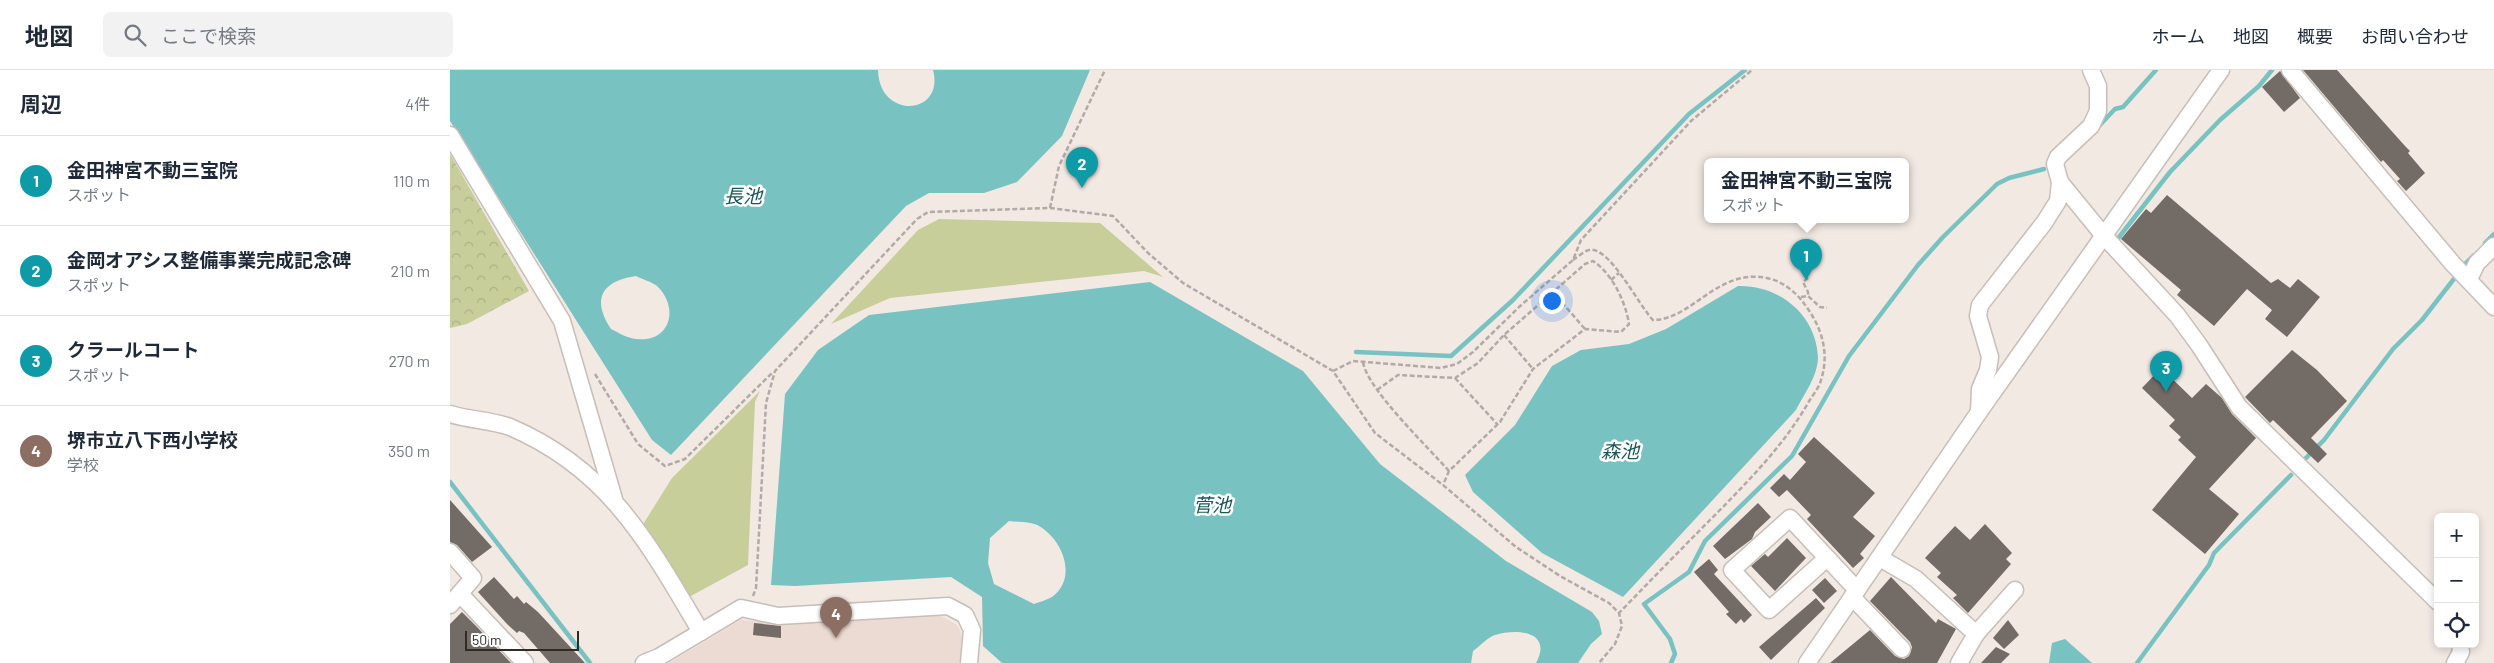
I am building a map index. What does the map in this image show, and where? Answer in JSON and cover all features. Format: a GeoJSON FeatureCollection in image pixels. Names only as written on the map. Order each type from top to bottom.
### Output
{"type":"FeatureCollection","features":[{"type":"Feature","properties":{"kind":"street"},"geometry":{"type":"LineString","coordinates":[[1979,412],[1980,389],[1988,370],[1990,356],[1989,346],[1978,316],[1980,305],[2044,224],[2058,202],[2060,182],[2055,164],[2058,157],[2091,126],[2098,112],[2098,86],[2091,70]]}},
{"type":"Feature","properties":{"kind":"street"},"geometry":{"type":"LineString","coordinates":[[1807,663],[1979,412],[2221,70]]}},
{"type":"Feature","properties":{"kind":"street"},"geometry":{"type":"LineString","coordinates":[[2290,70],[2453,264],[2494,307]]}},
{"type":"Feature","properties":{"kind":"street"},"geometry":{"type":"LineString","coordinates":[[450,135],[562,321],[614,499]]}},
{"type":"Feature","properties":{"kind":"street"},"geometry":{"type":"LineString","coordinates":[[2060,182],[2104,236],[2177,315],[2239,407],[2302,472],[2434,598]]}},
{"type":"Feature","properties":{"kind":"street"},"geometry":{"type":"LineString","coordinates":[[2469,279],[2477,263],[2494,246]]}},
{"type":"Feature","properties":{"kind":"street"},"geometry":{"type":"LineString","coordinates":[[450,414],[508,426],[546,445],[584,471],[614,499],[637,529],[701,632]]}},
{"type":"Feature","properties":{"kind":"street"},"geometry":{"type":"LineString","coordinates":[[1827,558],[1768,610],[1732,570],[1790,518],[1827,558],[1902,649]]}},
{"type":"Feature","properties":{"kind":"street"},"geometry":{"type":"LineString","coordinates":[[450,552],[473,578],[455,600],[526,663]]}},
{"type":"Feature","properties":{"kind":"street"},"geometry":{"type":"LineString","coordinates":[[1880,558],[1916,579],[1976,634]]}},
{"type":"Feature","properties":{"kind":"street"},"geometry":{"type":"LineString","coordinates":[[1959,663],[1976,634],[2015,590]]}},
{"type":"Feature","properties":{"kind":"street"},"geometry":{"type":"LineString","coordinates":[[644,663],[659,657],[745,608],[778,616],[948,606],[965,615],[972,630],[969,663]]}},
{"type":"Feature","properties":{"kind":"street"},"geometry":{"type":"LineString","coordinates":[[2455,663],[2461,652],[2460,648]]}},
{"type":"Feature","properties":{"kind":"path"},"geometry":{"type":"LineString","coordinates":[[1050,208],[1059,166],[1105,70]]}},
{"type":"Feature","properties":{"kind":"path"},"geometry":{"type":"LineString","coordinates":[[1573,260],[1582,240],[1691,121],[1752,70]]}},
{"type":"Feature","properties":{"kind":"path"},"geometry":{"type":"LineString","coordinates":[[592,370],[638,444],[665,466],[685,459],[774,371],[917,219],[928,212],[1050,208],[1113,216],[1148,253],[1183,283],[1333,371],[1375,433],[1443,485],[1516,547],[1560,576],[1609,603],[1618,613],[1622,626],[1615,644],[1599,663]]}},
{"type":"Feature","properties":{"kind":"path"},"geometry":{"type":"LineString","coordinates":[[1333,371],[1353,361],[1441,368],[1456,364],[1473,352],[1518,308],[1573,260],[1588,250],[1596,250],[1608,257],[1645,312],[1653,320],[1663,320],[1720,286],[1734,280],[1750,277],[1768,278],[1801,297],[1816,320],[1824,340],[1821,381],[1803,413],[1771,457],[1618,613]]}},
{"type":"Feature","properties":{"kind":"path"},"geometry":{"type":"LineString","coordinates":[[1378,390],[1398,375],[1455,378],[1478,363],[1504,335],[1585,264],[1594,261],[1601,266],[1611,280],[1627,314],[1629,324],[1621,332],[1585,329],[1533,369],[1498,425],[1449,471],[1443,485]]}},
{"type":"Feature","properties":{"kind":"path"},"geometry":{"type":"LineString","coordinates":[[1611,280],[1619,274]]}},
{"type":"Feature","properties":{"kind":"path"},"geometry":{"type":"LineString","coordinates":[[1808,278],[1803,281],[1808,296],[1820,307],[1827,308]]}},
{"type":"Feature","properties":{"kind":"path"},"geometry":{"type":"LineString","coordinates":[[1552,291],[1585,329]]}},
{"type":"Feature","properties":{"kind":"path"},"geometry":{"type":"LineString","coordinates":[[1801,297],[1808,296]]}},
{"type":"Feature","properties":{"kind":"path"},"geometry":{"type":"LineString","coordinates":[[1504,335],[1533,369]]}},
{"type":"Feature","properties":{"kind":"path"},"geometry":{"type":"LineString","coordinates":[[1363,362],[1365,370],[1378,390],[1449,471]]}},
{"type":"Feature","properties":{"kind":"path"},"geometry":{"type":"LineString","coordinates":[[745,608],[756,588],[766,403],[774,371]]}},
{"type":"Feature","properties":{"kind":"path"},"geometry":{"type":"LineString","coordinates":[[1455,378],[1498,425]]}},
{"type":"Feature","properties":{"kind":"shaded area"},"geometry":{"type":"Polygon","coordinates":[[[939,615],[957,625],[961,633],[964,645],[961,663],[669,663],[741,620],[776,623],[939,615]]]}},
{"type":"Feature","properties":{"kind":"green space"},"geometry":{"type":"Polygon","coordinates":[[[450,154],[529,291],[467,324],[450,328],[450,154]]]}},
{"type":"Feature","properties":{"kind":"green space"},"geometry":{"type":"Polygon","coordinates":[[[939,219],[1100,223],[1163,277],[1144,271],[890,298],[831,324],[918,230],[939,219]]]}},
{"type":"Feature","properties":{"kind":"green space"},"geometry":{"type":"Polygon","coordinates":[[[760,391],[755,402],[748,565],[689,597],[642,526],[672,478],[760,391]]]}},
{"type":"Feature","properties":{"kind":"water","name":"長池"},"geometry":{"type":"Polygon","coordinates":[[[450,70],[878,70],[881,86],[889,98],[899,104],[910,106],[921,103],[930,96],[934,85],[933,70],[1090,70],[1062,136],[1017,182],[984,193],[929,193],[906,206],[671,455],[652,440],[450,121],[450,70]],[[636,276],[624,278],[608,287],[603,293],[601,300],[602,309],[611,329],[636,339],[648,339],[657,336],[664,330],[668,322],[668,304],[657,286],[636,276]]]}},
{"type":"Feature","properties":{"kind":"water","name":"菅池"},"geometry":{"type":"Polygon","coordinates":[[[1150,282],[1303,371],[1380,464],[1506,561],[1592,612],[1599,621],[1602,634],[1591,644],[1578,663],[1536,663],[1540,653],[1540,645],[1537,639],[1530,635],[1514,632],[1492,636],[1473,651],[1471,663],[1002,663],[983,646],[982,597],[951,577],[795,586],[771,585],[785,394],[818,350],[869,315],[1150,282]],[[1009,521],[990,538],[988,563],[994,584],[1034,604],[1052,597],[1060,589],[1066,570],[1061,550],[1048,532],[1039,526],[1009,521]]]}},
{"type":"Feature","properties":{"kind":"water","name":"森池"},"geometry":{"type":"Polygon","coordinates":[[[1738,286],[1768,291],[1793,305],[1803,315],[1816,342],[1818,357],[1816,371],[1796,410],[1623,597],[1542,553],[1473,492],[1465,475],[1515,425],[1552,366],[1581,350],[1629,344],[1666,329],[1738,286]]]}},
{"type":"Feature","properties":{"kind":"water"},"geometry":{"type":"Polygon","coordinates":[[[2065,639],[2092,663],[2049,663],[2052,643],[2065,639]]]}},
{"type":"Feature","properties":{"kind":"building"},"geometry":{"type":"Polygon","coordinates":[[[2303,70],[2337,70],[2410,151],[2408,153],[2425,173],[2406,191],[2397,181],[2400,179],[2383,160],[2381,162],[2303,70]]]}},
{"type":"Feature","properties":{"kind":"building"},"geometry":{"type":"Polygon","coordinates":[[[2280,71],[2300,98],[2284,112],[2262,87],[2280,71]]]}},
{"type":"Feature","properties":{"kind":"building"},"geometry":{"type":"Polygon","coordinates":[[[2167,195],[2271,283],[2278,279],[2290,288],[2298,279],[2320,297],[2287,337],[2265,319],[2272,310],[2247,289],[2214,326],[2177,295],[2181,290],[2121,239],[2146,209],[2151,213],[2167,195]]]}},
{"type":"Feature","properties":{"kind":"building"},"geometry":{"type":"Polygon","coordinates":[[[2292,350],[2317,370],[2347,401],[2311,438],[2327,454],[2318,463],[2273,420],[2270,423],[2245,397],[2292,350]]]}},
{"type":"Feature","properties":{"kind":"building"},"geometry":{"type":"Polygon","coordinates":[[[2161,368],[2192,398],[2206,384],[2222,398],[2232,414],[2256,438],[2209,489],[2239,514],[2205,554],[2152,510],[2196,457],[2178,440],[2181,437],[2169,426],[2175,420],[2142,388],[2161,368]]]}},
{"type":"Feature","properties":{"kind":"building"},"geometry":{"type":"Polygon","coordinates":[[[1814,437],[1875,493],[1853,517],[1875,536],[1860,554],[1864,558],[1853,568],[1807,519],[1811,515],[1787,490],[1779,497],[1770,488],[1784,474],[1790,480],[1806,462],[1798,454],[1814,437]]]}},
{"type":"Feature","properties":{"kind":"building"},"geometry":{"type":"Polygon","coordinates":[[[450,500],[492,547],[472,562],[457,545],[450,542],[450,500]]]}},
{"type":"Feature","properties":{"kind":"building"},"geometry":{"type":"Polygon","coordinates":[[[1758,503],[1771,517],[1755,532],[1752,539],[1725,559],[1713,546],[1758,503]]]}},
{"type":"Feature","properties":{"kind":"building"},"geometry":{"type":"Polygon","coordinates":[[[1985,524],[2012,553],[2006,559],[2011,564],[1968,613],[1953,598],[1957,595],[1937,577],[1941,573],[1925,558],[1955,526],[1970,540],[1985,524]]]}},
{"type":"Feature","properties":{"kind":"building"},"geometry":{"type":"Polygon","coordinates":[[[1787,538],[1806,558],[1775,591],[1751,566],[1765,554],[1768,557],[1787,538]]]}},
{"type":"Feature","properties":{"kind":"building"},"geometry":{"type":"Polygon","coordinates":[[[1709,559],[1718,570],[1714,574],[1752,615],[1744,623],[1741,619],[1736,624],[1726,614],[1729,612],[1694,572],[1709,559]]]}},
{"type":"Feature","properties":{"kind":"building"},"geometry":{"type":"Polygon","coordinates":[[[494,577],[514,599],[517,596],[524,604],[526,602],[538,612],[585,663],[550,663],[524,633],[519,631],[517,633],[507,624],[478,592],[494,577]]]}},
{"type":"Feature","properties":{"kind":"building"},"geometry":{"type":"Polygon","coordinates":[[[1891,577],[1936,623],[1938,619],[1956,629],[1937,663],[1830,663],[1870,630],[1895,656],[1904,659],[1909,656],[1912,647],[1910,642],[1870,601],[1891,577]]]}},
{"type":"Feature","properties":{"kind":"building"},"geometry":{"type":"Polygon","coordinates":[[[1825,578],[1837,591],[1824,603],[1812,590],[1825,578]]]}},
{"type":"Feature","properties":{"kind":"building"},"geometry":{"type":"Polygon","coordinates":[[[1816,598],[1825,608],[1771,660],[1759,647],[1816,598]]]}},
{"type":"Feature","properties":{"kind":"building"},"geometry":{"type":"Polygon","coordinates":[[[462,612],[511,663],[450,663],[450,624],[462,612]]]}},
{"type":"Feature","properties":{"kind":"building"},"geometry":{"type":"Polygon","coordinates":[[[2008,620],[2019,635],[2004,649],[1993,638],[2008,620]]]}},
{"type":"Feature","properties":{"kind":"building"},"geometry":{"type":"Polygon","coordinates":[[[754,623],[781,626],[781,638],[753,635],[754,623]]]}},
{"type":"Feature","properties":{"kind":"building"},"geometry":{"type":"Polygon","coordinates":[[[1996,647],[2010,654],[2001,663],[1981,663],[1996,647]]]}},
{"type":"Feature","properties":{"kind":"waterway"},"geometry":{"type":"LineString","coordinates":[[1356,352],[1451,356],[1513,300],[1689,114],[1745,70]]}},
{"type":"Feature","properties":{"kind":"waterway"},"geometry":{"type":"LineString","coordinates":[[2097,128],[2115,109],[2123,107],[2156,70]]}},
{"type":"Feature","properties":{"kind":"waterway"},"geometry":{"type":"LineString","coordinates":[[2116,241],[2170,172],[2220,120],[2259,86],[2272,70]]}},
{"type":"Feature","properties":{"kind":"waterway"},"geometry":{"type":"LineString","coordinates":[[1671,663],[1675,654],[1670,639],[1644,604],[1689,572],[1705,541],[1792,456],[1849,356],[1918,265],[1943,237],[1997,184],[2009,178],[2044,169]]}},
{"type":"Feature","properties":{"kind":"waterway"},"geometry":{"type":"LineString","coordinates":[[2485,243],[2494,234]]}},
{"type":"Feature","properties":{"kind":"waterway"},"geometry":{"type":"LineString","coordinates":[[2463,266],[2473,256]]}},
{"type":"Feature","properties":{"kind":"waterway"},"geometry":{"type":"LineString","coordinates":[[2301,463],[2324,440],[2393,349],[2422,320],[2457,275]]}},
{"type":"Feature","properties":{"kind":"waterway"},"geometry":{"type":"LineString","coordinates":[[2137,663],[2209,565],[2214,553],[2291,475]]}},
{"type":"Feature","properties":{"kind":"waterway"},"geometry":{"type":"LineString","coordinates":[[450,482],[590,663]]}},
{"type":"Feature","properties":{"kind":"place","name":"金岡オアシス整備事業完成記念碑"},"geometry":{"type":"Point","coordinates":[1082,188]}},
{"type":"Feature","properties":{"kind":"place","name":"金田神宮不動三宝院"},"geometry":{"type":"Point","coordinates":[1806,280]}},
{"type":"Feature","properties":{"kind":"place","name":"クラールコート"},"geometry":{"type":"Point","coordinates":[2166,392]}},
{"type":"Feature","properties":{"kind":"place","name":"堺市立八下西小学校"},"geometry":{"type":"Point","coordinates":[836,638]}}]}
